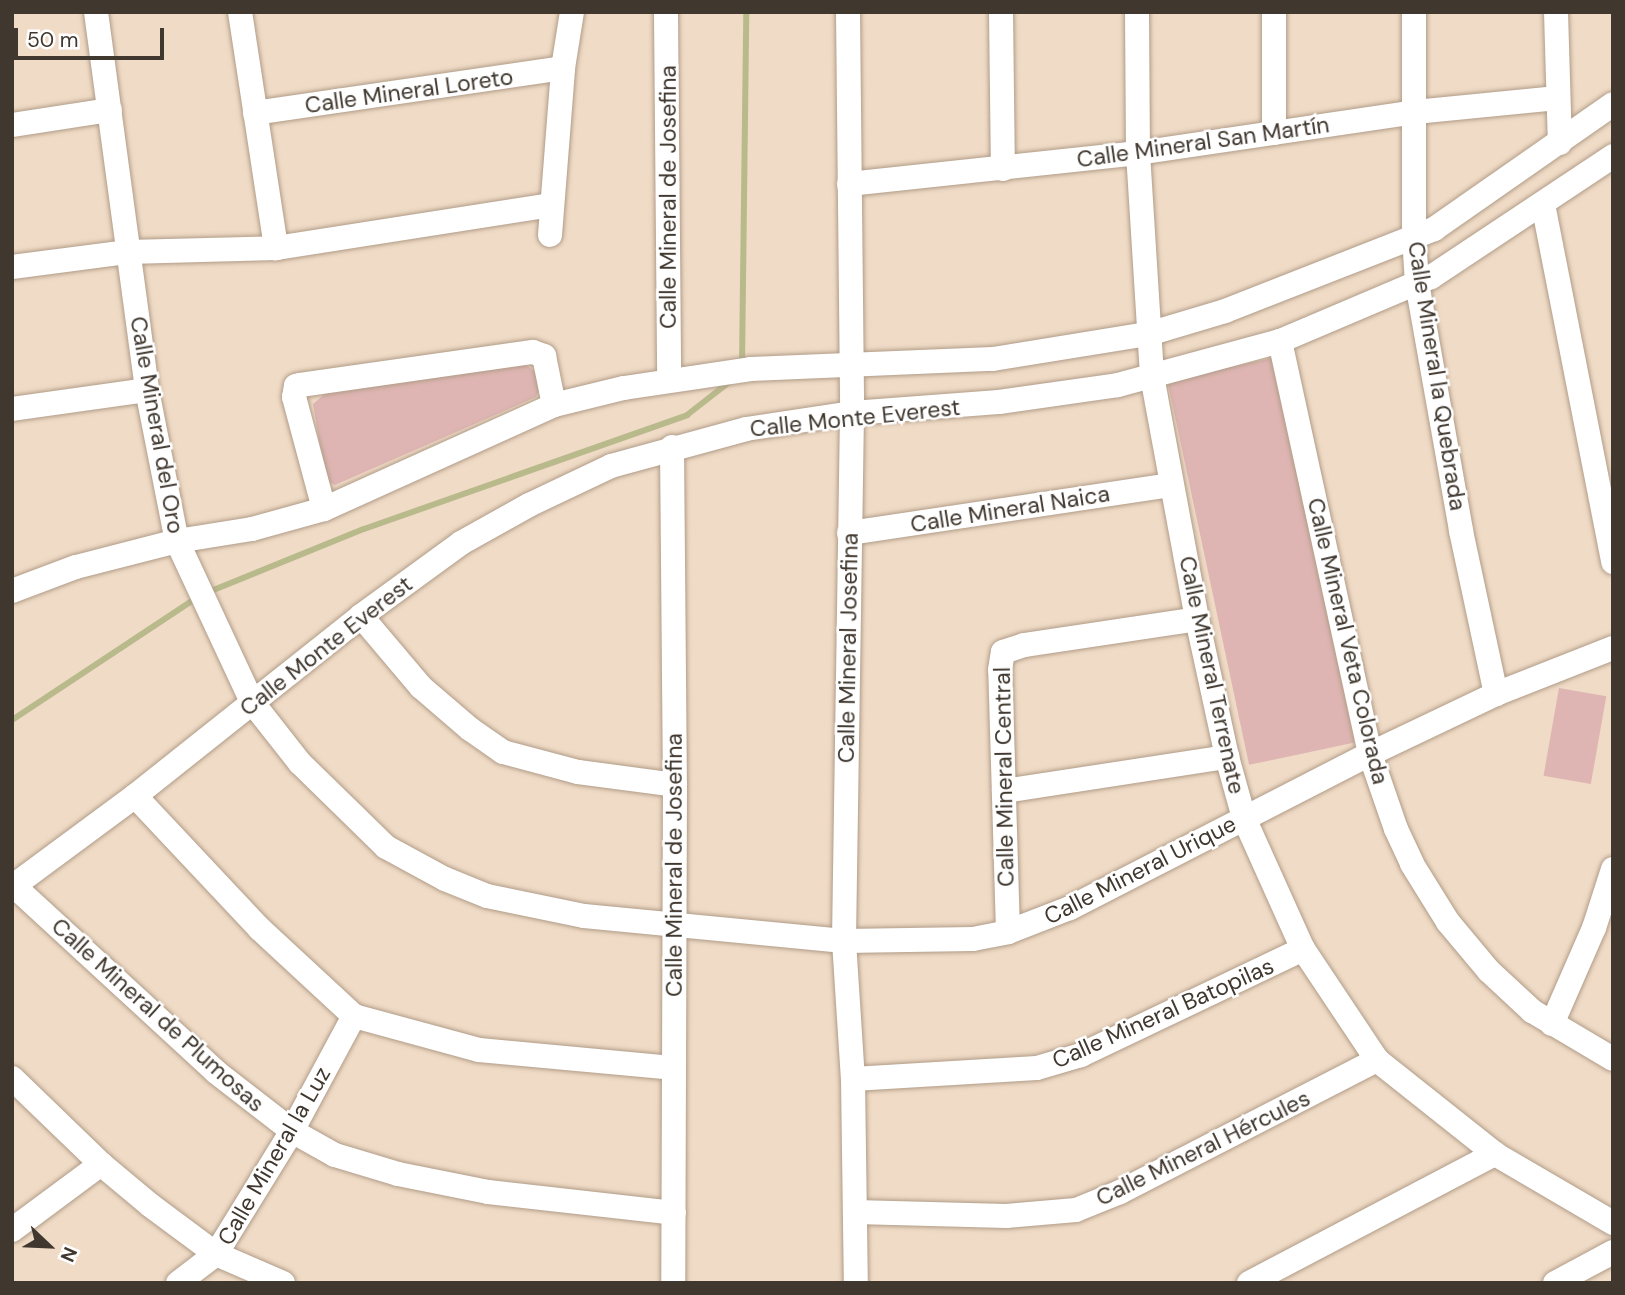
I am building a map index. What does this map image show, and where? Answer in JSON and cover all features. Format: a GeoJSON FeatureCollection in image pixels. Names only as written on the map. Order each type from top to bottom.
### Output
{"type":"FeatureCollection","features":[{"type":"Feature","properties":{"kind":"street","name":"Calle Mineral del Oro"},"geometry":{"type":"LineString","coordinates":[[96,12],[147,390],[177,541],[252,702],[300,763],[362,827],[386,847],[416,866],[487,895],[522,904],[584,916],[675,925]]}},
{"type":"Feature","properties":{"kind":"street"},"geometry":{"type":"LineString","coordinates":[[240,12],[276,248]]}},
{"type":"Feature","properties":{"kind":"street"},"geometry":{"type":"LineString","coordinates":[[550,235],[550,205],[563,68],[572,12]]}},
{"type":"Feature","properties":{"kind":"street","name":"Calle Mineral Josefina"},"geometry":{"type":"LineString","coordinates":[[848,12],[852,413],[844,941],[853,1079],[856,1283]]}},
{"type":"Feature","properties":{"kind":"street"},"geometry":{"type":"LineString","coordinates":[[1001,12],[1003,169]]}},
{"type":"Feature","properties":{"kind":"street","name":"Calle Mineral Terrenate"},"geometry":{"type":"LineString","coordinates":[[1137,12],[1138,153],[1147,334],[1152,376],[1197,619],[1227,757],[1244,818],[1303,949],[1377,1060],[1495,1154],[1613,1223]]}},
{"type":"Feature","properties":{"kind":"street"},"geometry":{"type":"LineString","coordinates":[[1274,12],[1274,133]]}},
{"type":"Feature","properties":{"kind":"street","name":"Calle Mineral la Quebrada"},"geometry":{"type":"LineString","coordinates":[[1414,12],[1414,237],[1418,283],[1461,531],[1496,694]]}},
{"type":"Feature","properties":{"kind":"street"},"geometry":{"type":"LineString","coordinates":[[1556,12],[1560,143]]}},
{"type":"Feature","properties":{"kind":"street","name":"Calle Mineral de Josefina"},"geometry":{"type":"LineString","coordinates":[[666,14],[669,379]]}},
{"type":"Feature","properties":{"kind":"street","name":"Calle Mineral Loreto"},"geometry":{"type":"LineString","coordinates":[[255,113],[563,68]]}},
{"type":"Feature","properties":{"kind":"street","name":"Calle Mineral San Martín"},"geometry":{"type":"LineString","coordinates":[[849,184],[1138,153],[1415,112],[1557,99]]}},
{"type":"Feature","properties":{"kind":"street","name":"Calle Monte Everest"},"geometry":{"type":"LineString","coordinates":[[12,590],[76,567],[177,541],[253,529],[324,509],[554,405],[669,379],[741,370],[993,359],[1147,334],[1279,292],[1434,229],[1613,104]]}},
{"type":"Feature","properties":{"kind":"street"},"geometry":{"type":"LineString","coordinates":[[12,125],[110,110]]}},
{"type":"Feature","properties":{"kind":"street","name":"Calle Monte Everest"},"geometry":{"type":"LineString","coordinates":[[13,886],[135,796],[361,616],[461,543],[529,505],[611,466],[672,447],[746,429],[852,413],[999,402],[1118,385],[1280,341],[1418,283],[1613,156]]}},
{"type":"Feature","properties":{"kind":"street"},"geometry":{"type":"LineString","coordinates":[[1543,204],[1613,562]]}},
{"type":"Feature","properties":{"kind":"street"},"geometry":{"type":"LineString","coordinates":[[12,267],[128,252],[276,248],[550,205]]}},
{"type":"Feature","properties":{"kind":"street","name":"Calle Mineral Veta Colorada"},"geometry":{"type":"LineString","coordinates":[[1280,341],[1370,754],[1396,829],[1431,897],[1489,971],[1532,1011],[1613,1059]]}},
{"type":"Feature","properties":{"kind":"street"},"geometry":{"type":"LineString","coordinates":[[324,509],[295,404],[296,386],[519,353],[541,353],[554,405]]}},
{"type":"Feature","properties":{"kind":"street"},"geometry":{"type":"LineString","coordinates":[[12,409],[147,390]]}},
{"type":"Feature","properties":{"kind":"street","name":"Calle Mineral de Josefina"},"geometry":{"type":"LineString","coordinates":[[672,447],[675,785],[673,1283]]}},
{"type":"Feature","properties":{"kind":"street","name":"Calle Mineral Naica"},"geometry":{"type":"LineString","coordinates":[[849,533],[1171,485]]}},
{"type":"Feature","properties":{"kind":"street"},"geometry":{"type":"LineString","coordinates":[[361,616],[421,687],[470,729],[503,751],[578,772],[675,785]]}},
{"type":"Feature","properties":{"kind":"street","name":"Calle Mineral Central"},"geometry":{"type":"LineString","coordinates":[[1008,932],[1000,670],[1003,652],[1024,645],[1197,619]]}},
{"type":"Feature","properties":{"kind":"street","name":"Calle Mineral Urique"},"geometry":{"type":"LineString","coordinates":[[675,925],[844,941],[973,939],[1008,932],[1091,898],[1370,754],[1496,694],[1613,648]]}},
{"type":"Feature","properties":{"kind":"street"},"geometry":{"type":"LineString","coordinates":[[1004,791],[1227,757]]}},
{"type":"Feature","properties":{"kind":"street"},"geometry":{"type":"LineString","coordinates":[[135,796],[260,929],[354,1016],[479,1050],[672,1069]]}},
{"type":"Feature","properties":{"kind":"street"},"geometry":{"type":"LineString","coordinates":[[1552,1024],[1594,928],[1613,869]]}},
{"type":"Feature","properties":{"kind":"street","name":"Calle Mineral de Plumosas"},"geometry":{"type":"LineString","coordinates":[[13,886],[216,1072],[292,1131],[335,1155],[398,1174],[488,1192],[674,1213]]}},
{"type":"Feature","properties":{"kind":"street","name":"Calle Mineral Batopilas"},"geometry":{"type":"LineString","coordinates":[[853,1079],[1037,1068],[1081,1055],[1303,949]]}},
{"type":"Feature","properties":{"kind":"street","name":"Calle Mineral la Luz"},"geometry":{"type":"LineString","coordinates":[[178,1283],[216,1254],[292,1131],[354,1016]]}},
{"type":"Feature","properties":{"kind":"street","name":"Calle Mineral Hércules"},"geometry":{"type":"LineString","coordinates":[[855,1212],[1006,1216],[1076,1210],[1120,1192],[1377,1060]]}},
{"type":"Feature","properties":{"kind":"street"},"geometry":{"type":"LineString","coordinates":[[12,1078],[101,1164],[216,1254],[283,1283]]}},
{"type":"Feature","properties":{"kind":"street"},"geometry":{"type":"LineString","coordinates":[[1249,1283],[1495,1154]]}},
{"type":"Feature","properties":{"kind":"street"},"geometry":{"type":"LineString","coordinates":[[12,1230],[101,1164]]}},
{"type":"Feature","properties":{"kind":"street"},"geometry":{"type":"LineString","coordinates":[[1556,1282],[1613,1252]]}},
{"type":"Feature","properties":{"kind":"shaded area"},"geometry":{"type":"Polygon","coordinates":[[[1273,358],[1355,742],[1249,765],[1167,380],[1273,358]]]}},
{"type":"Feature","properties":{"kind":"shaded area"},"geometry":{"type":"Polygon","coordinates":[[[526,365],[537,373],[541,386],[536,397],[335,485],[326,481],[313,404],[326,393],[526,365]]]}},
{"type":"Feature","properties":{"kind":"shaded area"},"geometry":{"type":"Polygon","coordinates":[[[1559,688],[1606,696],[1591,784],[1544,776],[1559,688]]]}},
{"type":"Feature","properties":{"kind":"waterway"},"geometry":{"type":"LineString","coordinates":[[742,364],[746,12]]}},
{"type":"Feature","properties":{"kind":"waterway"},"geometry":{"type":"LineString","coordinates":[[206,593],[364,529],[687,415],[732,380]]}},
{"type":"Feature","properties":{"kind":"waterway"},"geometry":{"type":"LineString","coordinates":[[12,720],[196,598]]}}]}
